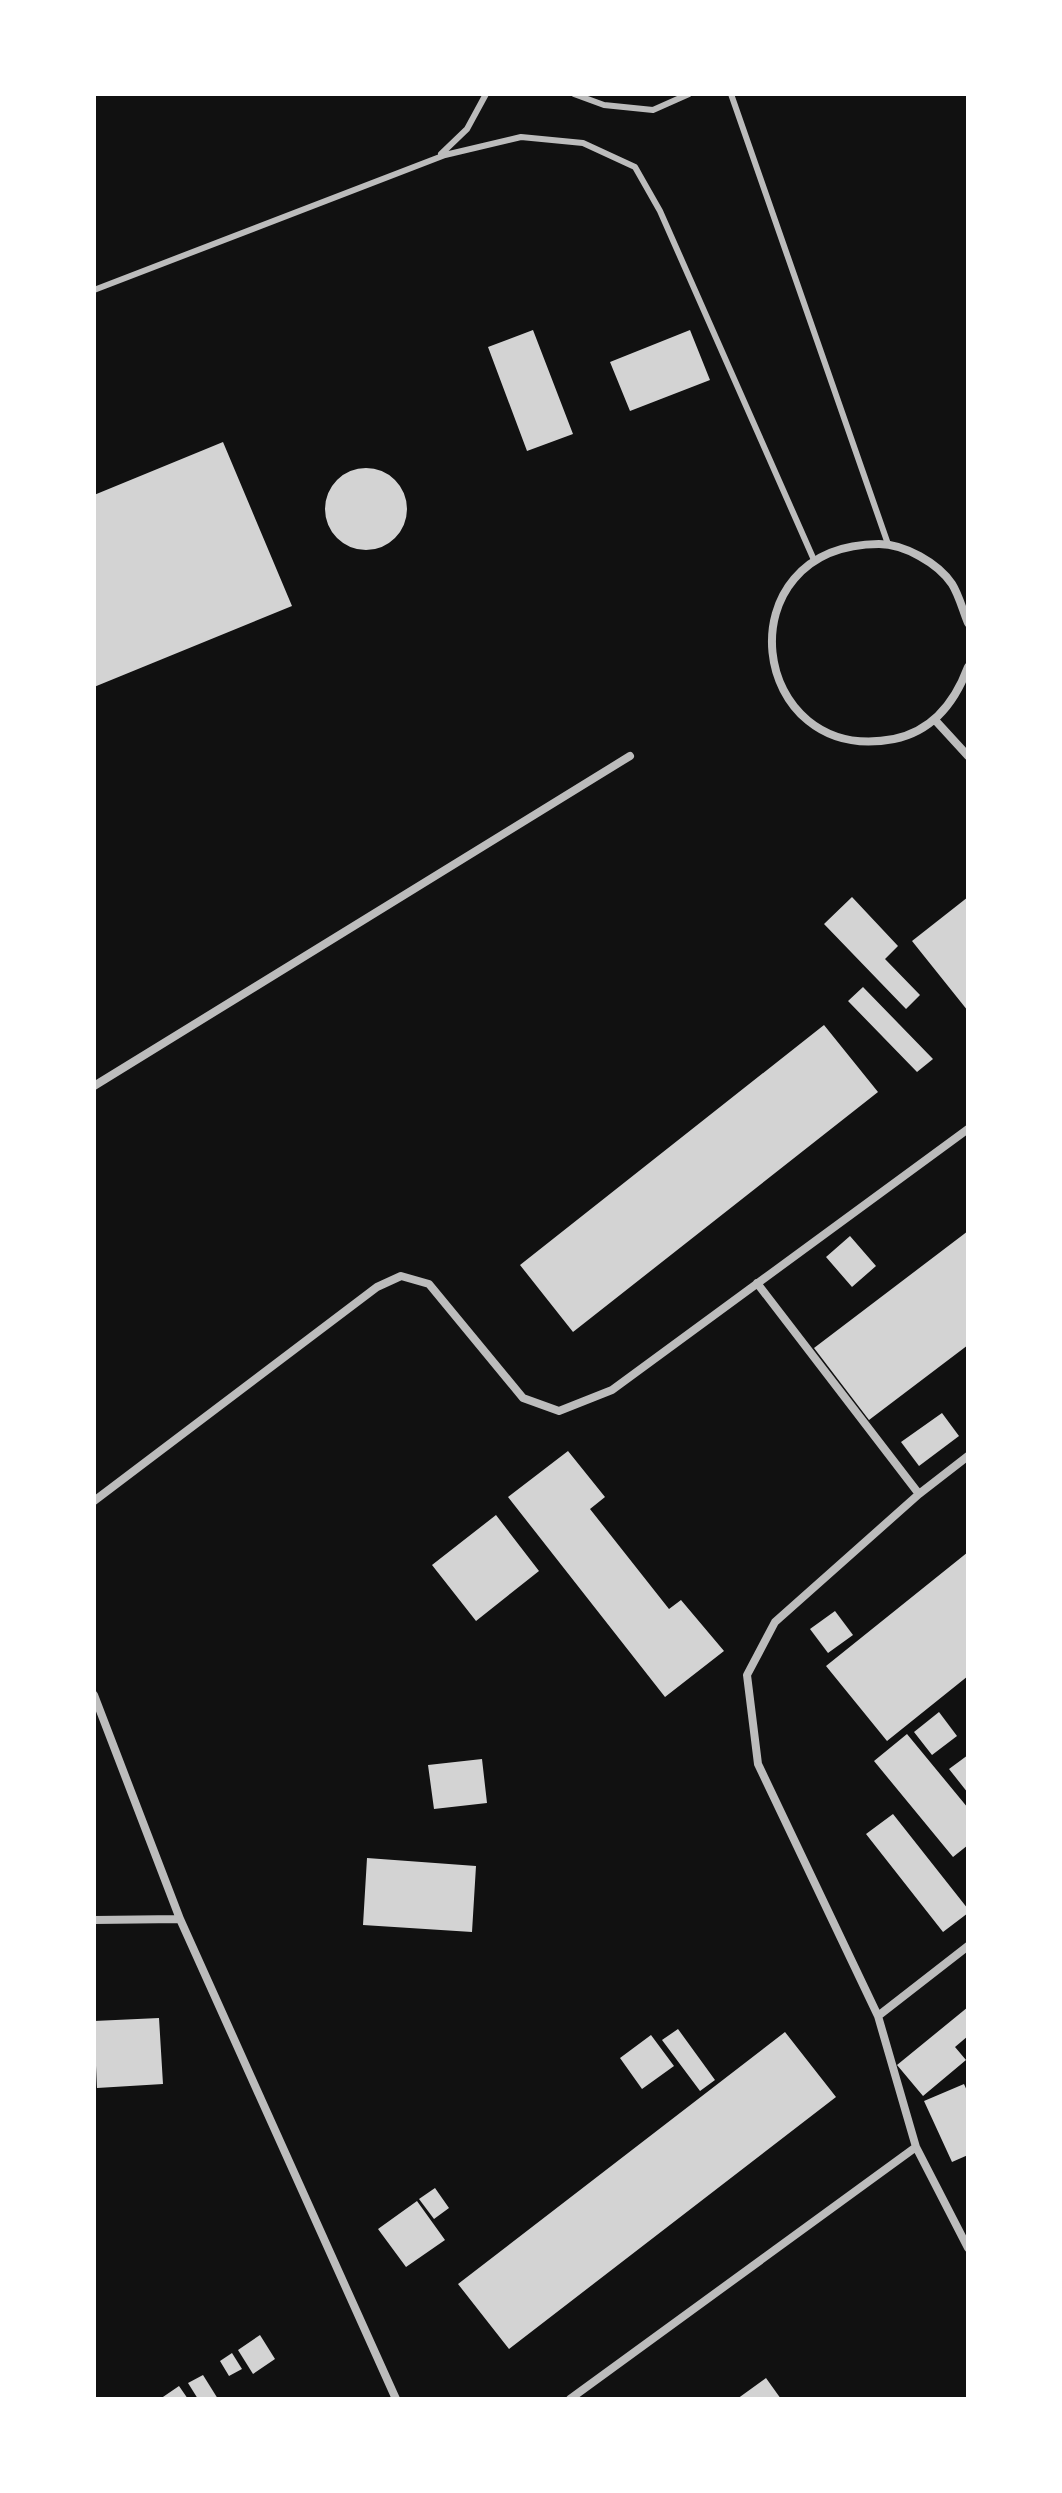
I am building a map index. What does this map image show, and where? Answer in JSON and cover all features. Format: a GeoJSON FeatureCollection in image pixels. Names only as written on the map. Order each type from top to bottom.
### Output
{"type":"FeatureCollection","features":[{"type":"Feature","properties":{"kind":"street"},"geometry":{"type":"LineString","coordinates":[[968,623],[951,583],[926,559],[888,544],[853,544],[814,560],[789,584],[772,623],[771,657],[789,702],[814,726],[847,740],[872,743],[907,736],[935,720],[958,693],[968,667]]}},
{"type":"Feature","properties":{"kind":"street"},"geometry":{"type":"LineString","coordinates":[[935,720],[968,756]]}},
{"type":"Feature","properties":{"kind":"street"},"geometry":{"type":"LineString","coordinates":[[94,1086],[630,756]]}},
{"type":"Feature","properties":{"kind":"street"},"geometry":{"type":"LineString","coordinates":[[94,1501],[377,1287],[401,1276],[429,1284],[523,1398],[559,1411],[612,1390],[968,1129]]}},
{"type":"Feature","properties":{"kind":"street"},"geometry":{"type":"LineString","coordinates":[[757,1283],[919,1494]]}},
{"type":"Feature","properties":{"kind":"street"},"geometry":{"type":"LineString","coordinates":[[968,1456],[919,1494],[775,1622],[747,1675],[758,1764],[878,2016],[916,2147],[968,2248]]}},
{"type":"Feature","properties":{"kind":"street"},"geometry":{"type":"LineString","coordinates":[[94,1695],[180,1919],[396,2399]]}},
{"type":"Feature","properties":{"kind":"street"},"geometry":{"type":"LineString","coordinates":[[94,1920],[180,1919]]}},
{"type":"Feature","properties":{"kind":"street"},"geometry":{"type":"LineString","coordinates":[[878,2016],[968,1946]]}},
{"type":"Feature","properties":{"kind":"street"},"geometry":{"type":"LineString","coordinates":[[570,2399],[916,2147]]}},
{"type":"Feature","properties":{"kind":"lane"},"geometry":{"type":"LineString","coordinates":[[437,158],[467,129],[486,94]]}},
{"type":"Feature","properties":{"kind":"lane"},"geometry":{"type":"LineString","coordinates":[[574,94],[604,105],[653,110],[689,94]]}},
{"type":"Feature","properties":{"kind":"lane"},"geometry":{"type":"LineString","coordinates":[[731,94],[888,544]]}},
{"type":"Feature","properties":{"kind":"lane"},"geometry":{"type":"LineString","coordinates":[[94,290],[437,158],[521,137],[583,143],[635,167],[673,239],[814,560]]}},
{"type":"Feature","properties":{"kind":"building"},"geometry":{"type":"Polygon","coordinates":[[[533,330],[573,434],[527,451],[488,347],[533,330]]]}},
{"type":"Feature","properties":{"kind":"building"},"geometry":{"type":"Polygon","coordinates":[[[690,330],[710,380],[630,411],[610,362],[690,330]]]}},
{"type":"Feature","properties":{"kind":"building"},"geometry":{"type":"Polygon","coordinates":[[[223,442],[292,606],[94,687],[94,495],[223,442]]]}},
{"type":"Feature","properties":{"kind":"building"},"geometry":{"type":"Polygon","coordinates":[[[358,468],[374,468],[389,475],[400,486],[407,509],[404,525],[395,538],[374,550],[358,550],[343,543],[332,532],[325,517],[325,501],[332,486],[343,475],[358,468]]]}},
{"type":"Feature","properties":{"kind":"building"},"geometry":{"type":"Polygon","coordinates":[[[852,897],[898,946],[885,959],[920,995],[906,1009],[824,924],[852,897]]]}},
{"type":"Feature","properties":{"kind":"building"},"geometry":{"type":"Polygon","coordinates":[[[968,897],[968,1011],[912,941],[968,897]]]}},
{"type":"Feature","properties":{"kind":"building"},"geometry":{"type":"Polygon","coordinates":[[[863,987],[933,1059],[917,1072],[848,1001],[863,987]]]}},
{"type":"Feature","properties":{"kind":"building"},"geometry":{"type":"Polygon","coordinates":[[[824,1025],[878,1092],[573,1332],[520,1265],[824,1025]]]}},
{"type":"Feature","properties":{"kind":"building"},"geometry":{"type":"Polygon","coordinates":[[[968,1231],[968,1345],[869,1420],[814,1348],[968,1231]]]}},
{"type":"Feature","properties":{"kind":"building"},"geometry":{"type":"Polygon","coordinates":[[[850,1236],[876,1266],[852,1287],[826,1257],[850,1236]]]}},
{"type":"Feature","properties":{"kind":"building"},"geometry":{"type":"Polygon","coordinates":[[[942,1413],[959,1436],[919,1466],[901,1442],[942,1413]]]}},
{"type":"Feature","properties":{"kind":"building"},"geometry":{"type":"Polygon","coordinates":[[[568,1451],[605,1497],[590,1509],[669,1609],[681,1600],[724,1651],[665,1697],[508,1497],[568,1451]]]}},
{"type":"Feature","properties":{"kind":"building"},"geometry":{"type":"Polygon","coordinates":[[[496,1515],[539,1571],[476,1621],[432,1565],[496,1515]]]}},
{"type":"Feature","properties":{"kind":"building"},"geometry":{"type":"Polygon","coordinates":[[[968,1552],[968,1676],[887,1741],[826,1666],[968,1552]]]}},
{"type":"Feature","properties":{"kind":"building"},"geometry":{"type":"Polygon","coordinates":[[[835,1611],[853,1635],[828,1653],[810,1629],[835,1611]]]}},
{"type":"Feature","properties":{"kind":"building"},"geometry":{"type":"Polygon","coordinates":[[[939,1712],[957,1736],[932,1755],[914,1732],[939,1712]]]}},
{"type":"Feature","properties":{"kind":"building"},"geometry":{"type":"Polygon","coordinates":[[[907,1734],[968,1808],[968,1845],[953,1857],[874,1761],[907,1734]]]}},
{"type":"Feature","properties":{"kind":"building"},"geometry":{"type":"Polygon","coordinates":[[[968,1755],[968,1793],[949,1769],[968,1755]]]}},
{"type":"Feature","properties":{"kind":"building"},"geometry":{"type":"Polygon","coordinates":[[[482,1759],[487,1803],[434,1809],[428,1765],[482,1759]]]}},
{"type":"Feature","properties":{"kind":"building"},"geometry":{"type":"Polygon","coordinates":[[[893,1814],[968,1909],[968,1913],[943,1932],[866,1834],[893,1814]]]}},
{"type":"Feature","properties":{"kind":"building"},"geometry":{"type":"Polygon","coordinates":[[[367,1858],[476,1866],[472,1932],[363,1925],[367,1858]]]}},
{"type":"Feature","properties":{"kind":"building"},"geometry":{"type":"Polygon","coordinates":[[[968,2007],[968,2036],[955,2047],[966,2060],[923,2096],[897,2065],[968,2007]]]}},
{"type":"Feature","properties":{"kind":"building"},"geometry":{"type":"Polygon","coordinates":[[[159,2018],[163,2084],[97,2088],[94,2021],[159,2018]]]}},
{"type":"Feature","properties":{"kind":"building"},"geometry":{"type":"Polygon","coordinates":[[[678,2029],[715,2080],[700,2091],[662,2040],[678,2029]]]}},
{"type":"Feature","properties":{"kind":"building"},"geometry":{"type":"Polygon","coordinates":[[[785,2032],[836,2097],[509,2349],[458,2284],[785,2032]]]}},
{"type":"Feature","properties":{"kind":"building"},"geometry":{"type":"Polygon","coordinates":[[[651,2035],[674,2066],[642,2089],[620,2058],[651,2035]]]}},
{"type":"Feature","properties":{"kind":"building"},"geometry":{"type":"Polygon","coordinates":[[[964,2084],[968,2093],[968,2155],[952,2162],[924,2101],[964,2084]]]}},
{"type":"Feature","properties":{"kind":"building"},"geometry":{"type":"Polygon","coordinates":[[[435,2188],[449,2208],[434,2219],[419,2199],[435,2188]]]}},
{"type":"Feature","properties":{"kind":"building"},"geometry":{"type":"Polygon","coordinates":[[[417,2201],[445,2240],[406,2267],[378,2229],[417,2201]]]}},
{"type":"Feature","properties":{"kind":"building"},"geometry":{"type":"Polygon","coordinates":[[[260,2335],[275,2359],[253,2374],[238,2350],[260,2335]]]}},
{"type":"Feature","properties":{"kind":"building"},"geometry":{"type":"Polygon","coordinates":[[[232,2353],[242,2369],[229,2376],[220,2361],[232,2353]]]}},
{"type":"Feature","properties":{"kind":"building"},"geometry":{"type":"Polygon","coordinates":[[[203,2375],[218,2399],[198,2399],[188,2383],[203,2375]]]}},
{"type":"Feature","properties":{"kind":"building"},"geometry":{"type":"Polygon","coordinates":[[[766,2378],[781,2399],[737,2399],[766,2378]]]}},
{"type":"Feature","properties":{"kind":"building"},"geometry":{"type":"Polygon","coordinates":[[[179,2386],[188,2399],[160,2399],[179,2386]]]}}]}
